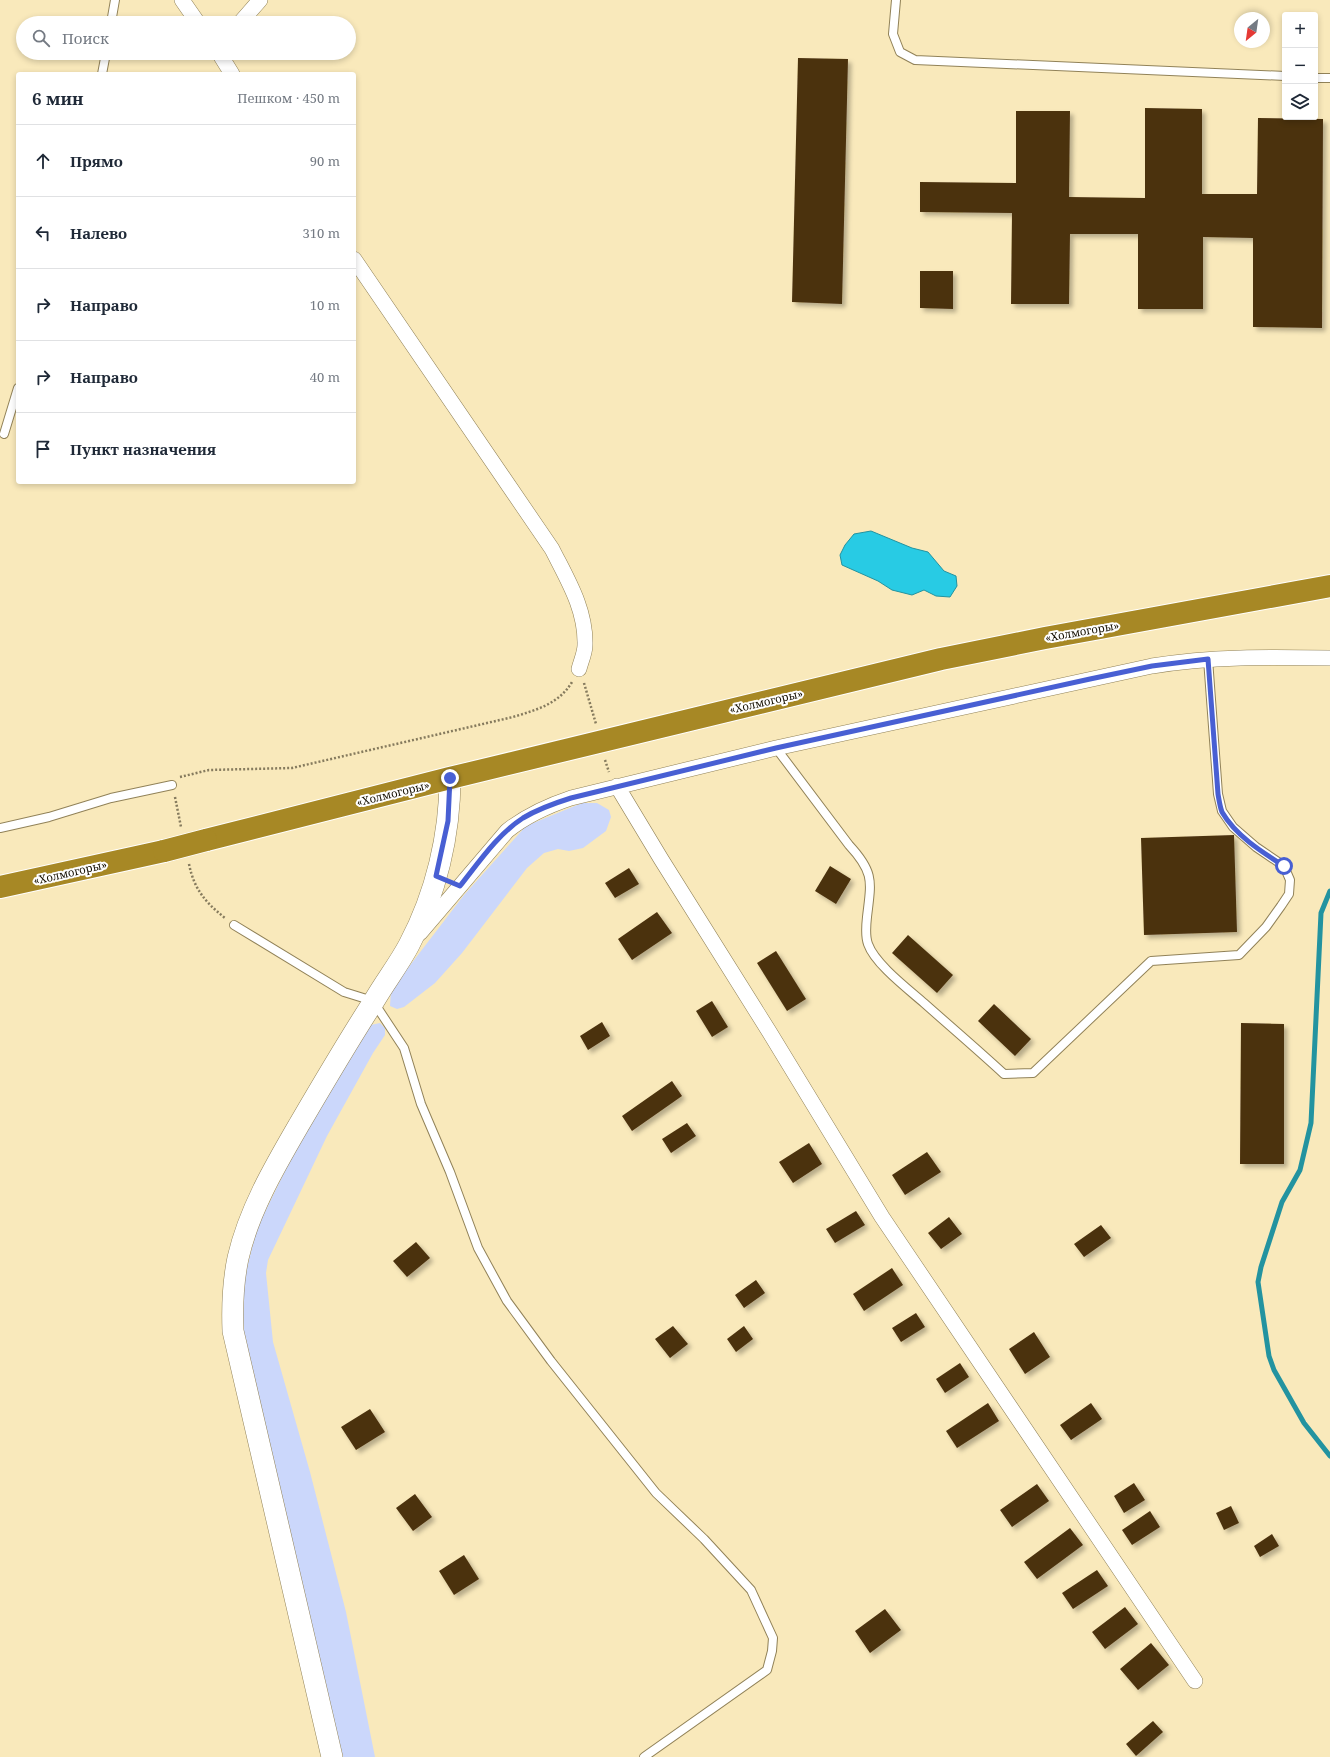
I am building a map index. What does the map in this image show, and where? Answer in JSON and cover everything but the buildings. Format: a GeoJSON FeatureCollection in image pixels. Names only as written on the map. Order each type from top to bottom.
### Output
{"type":"FeatureCollection","features":[{"type":"Feature","properties":{"kind":"highway","name":"«Холмогоры»"},"geometry":{"type":"LineString","coordinates":[[0,887],[164,851],[450,778],[941,660],[1045,638],[1330,586]]}},
{"type":"Feature","properties":{"kind":"street"},"geometry":{"type":"LineString","coordinates":[[182,0],[193,16]]}},
{"type":"Feature","properties":{"kind":"street"},"geometry":{"type":"LineString","coordinates":[[246,16],[260,0]]}},
{"type":"Feature","properties":{"kind":"street"},"geometry":{"type":"LineString","coordinates":[[223,60],[231,72]]}},
{"type":"Feature","properties":{"kind":"street"},"geometry":{"type":"LineString","coordinates":[[356,262],[552,549],[574,593],[584,622],[585,646],[579,669]]}},
{"type":"Feature","properties":{"kind":"street"},"geometry":{"type":"LineString","coordinates":[[332,1757],[233,1331],[232,1297],[238,1258],[266,1182],[338,1057],[409,946],[498,840],[523,818],[547,806],[571,798],[776,748],[1152,666],[1208,659],[1253,657],[1330,658]]}},
{"type":"Feature","properties":{"kind":"street"},"geometry":{"type":"LineString","coordinates":[[409,946],[429,900],[436,876],[448,821],[450,778]]}},
{"type":"Feature","properties":{"kind":"street"},"geometry":{"type":"LineString","coordinates":[[617,786],[882,1217],[1195,1681]]}},
{"type":"Feature","properties":{"kind":"street"},"geometry":{"type":"LineString","coordinates":[[436,876],[460,886]]}},
{"type":"Feature","properties":{"kind":"lane"},"geometry":{"type":"LineString","coordinates":[[112,16],[115,0]]}},
{"type":"Feature","properties":{"kind":"lane"},"geometry":{"type":"LineString","coordinates":[[896,0],[893,34],[900,52],[915,60],[1282,76]]}},
{"type":"Feature","properties":{"kind":"lane"},"geometry":{"type":"LineString","coordinates":[[102,72],[105,60]]}},
{"type":"Feature","properties":{"kind":"lane"},"geometry":{"type":"LineString","coordinates":[[1318,78],[1330,78]]}},
{"type":"Feature","properties":{"kind":"lane"},"geometry":{"type":"LineString","coordinates":[[4,434],[16,395]]}},
{"type":"Feature","properties":{"kind":"lane"},"geometry":{"type":"LineString","coordinates":[[776,748],[849,845],[862,859],[869,872],[871,886],[866,928],[867,943],[873,954],[896,979],[1004,1074],[1033,1073],[1151,961],[1239,955],[1266,927],[1289,894],[1290,880],[1284,866],[1256,847],[1233,827],[1222,811],[1218,794],[1208,659]]}},
{"type":"Feature","properties":{"kind":"lane"},"geometry":{"type":"LineString","coordinates":[[0,828],[49,817],[111,798],[172,785]]}},
{"type":"Feature","properties":{"kind":"lane"},"geometry":{"type":"LineString","coordinates":[[234,925],[344,992],[373,1001],[404,1048],[421,1104],[450,1172],[478,1248],[506,1301],[551,1361],[656,1493],[704,1539],[750,1590],[773,1638],[772,1651],[767,1670],[644,1757]]}},
{"type":"Feature","properties":{"kind":"path"},"geometry":{"type":"LineString","coordinates":[[209,770],[292,768],[513,717],[544,707],[560,697],[571,684],[579,669]]}},
{"type":"Feature","properties":{"kind":"shaded area"},"geometry":{"type":"Polygon","coordinates":[[[582,803],[597,803],[609,810],[611,817],[606,831],[583,848],[569,851],[558,849],[544,853],[527,868],[462,953],[435,983],[404,1007],[397,1009],[390,1006],[391,990],[464,895],[526,826],[582,803]]]}},
{"type":"Feature","properties":{"kind":"shaded area"},"geometry":{"type":"Polygon","coordinates":[[[380,1023],[385,1028],[385,1035],[373,1053],[327,1136],[268,1260],[266,1273],[273,1342],[310,1472],[346,1612],[375,1757],[343,1757],[314,1647],[247,1361],[240,1295],[257,1228],[307,1126],[366,1026],[380,1023]]]}},
{"type":"Feature","properties":{"kind":"water"},"geometry":{"type":"Polygon","coordinates":[[[871,531],[912,548],[928,552],[944,571],[956,576],[957,586],[950,597],[936,596],[924,590],[912,595],[892,590],[878,581],[842,565],[840,555],[845,545],[854,534],[871,531]]]}},
{"type":"Feature","properties":{"kind":"waterway"},"geometry":{"type":"LineString","coordinates":[[1330,891],[1321,913],[1311,1123],[1300,1170],[1282,1202],[1261,1267],[1258,1282],[1269,1356],[1274,1370],[1304,1423],[1330,1456]]}},
{"type":"Feature","properties":{"kind":"route"},"geometry":{"type":"LineString","coordinates":[[450,778],[448,821],[436,876],[460,886],[498,840],[523,818],[547,806],[571,798],[776,748],[1090,679],[1152,666],[1208,659],[1218,794],[1222,811],[1233,827],[1256,847],[1284,866]]}}]}
